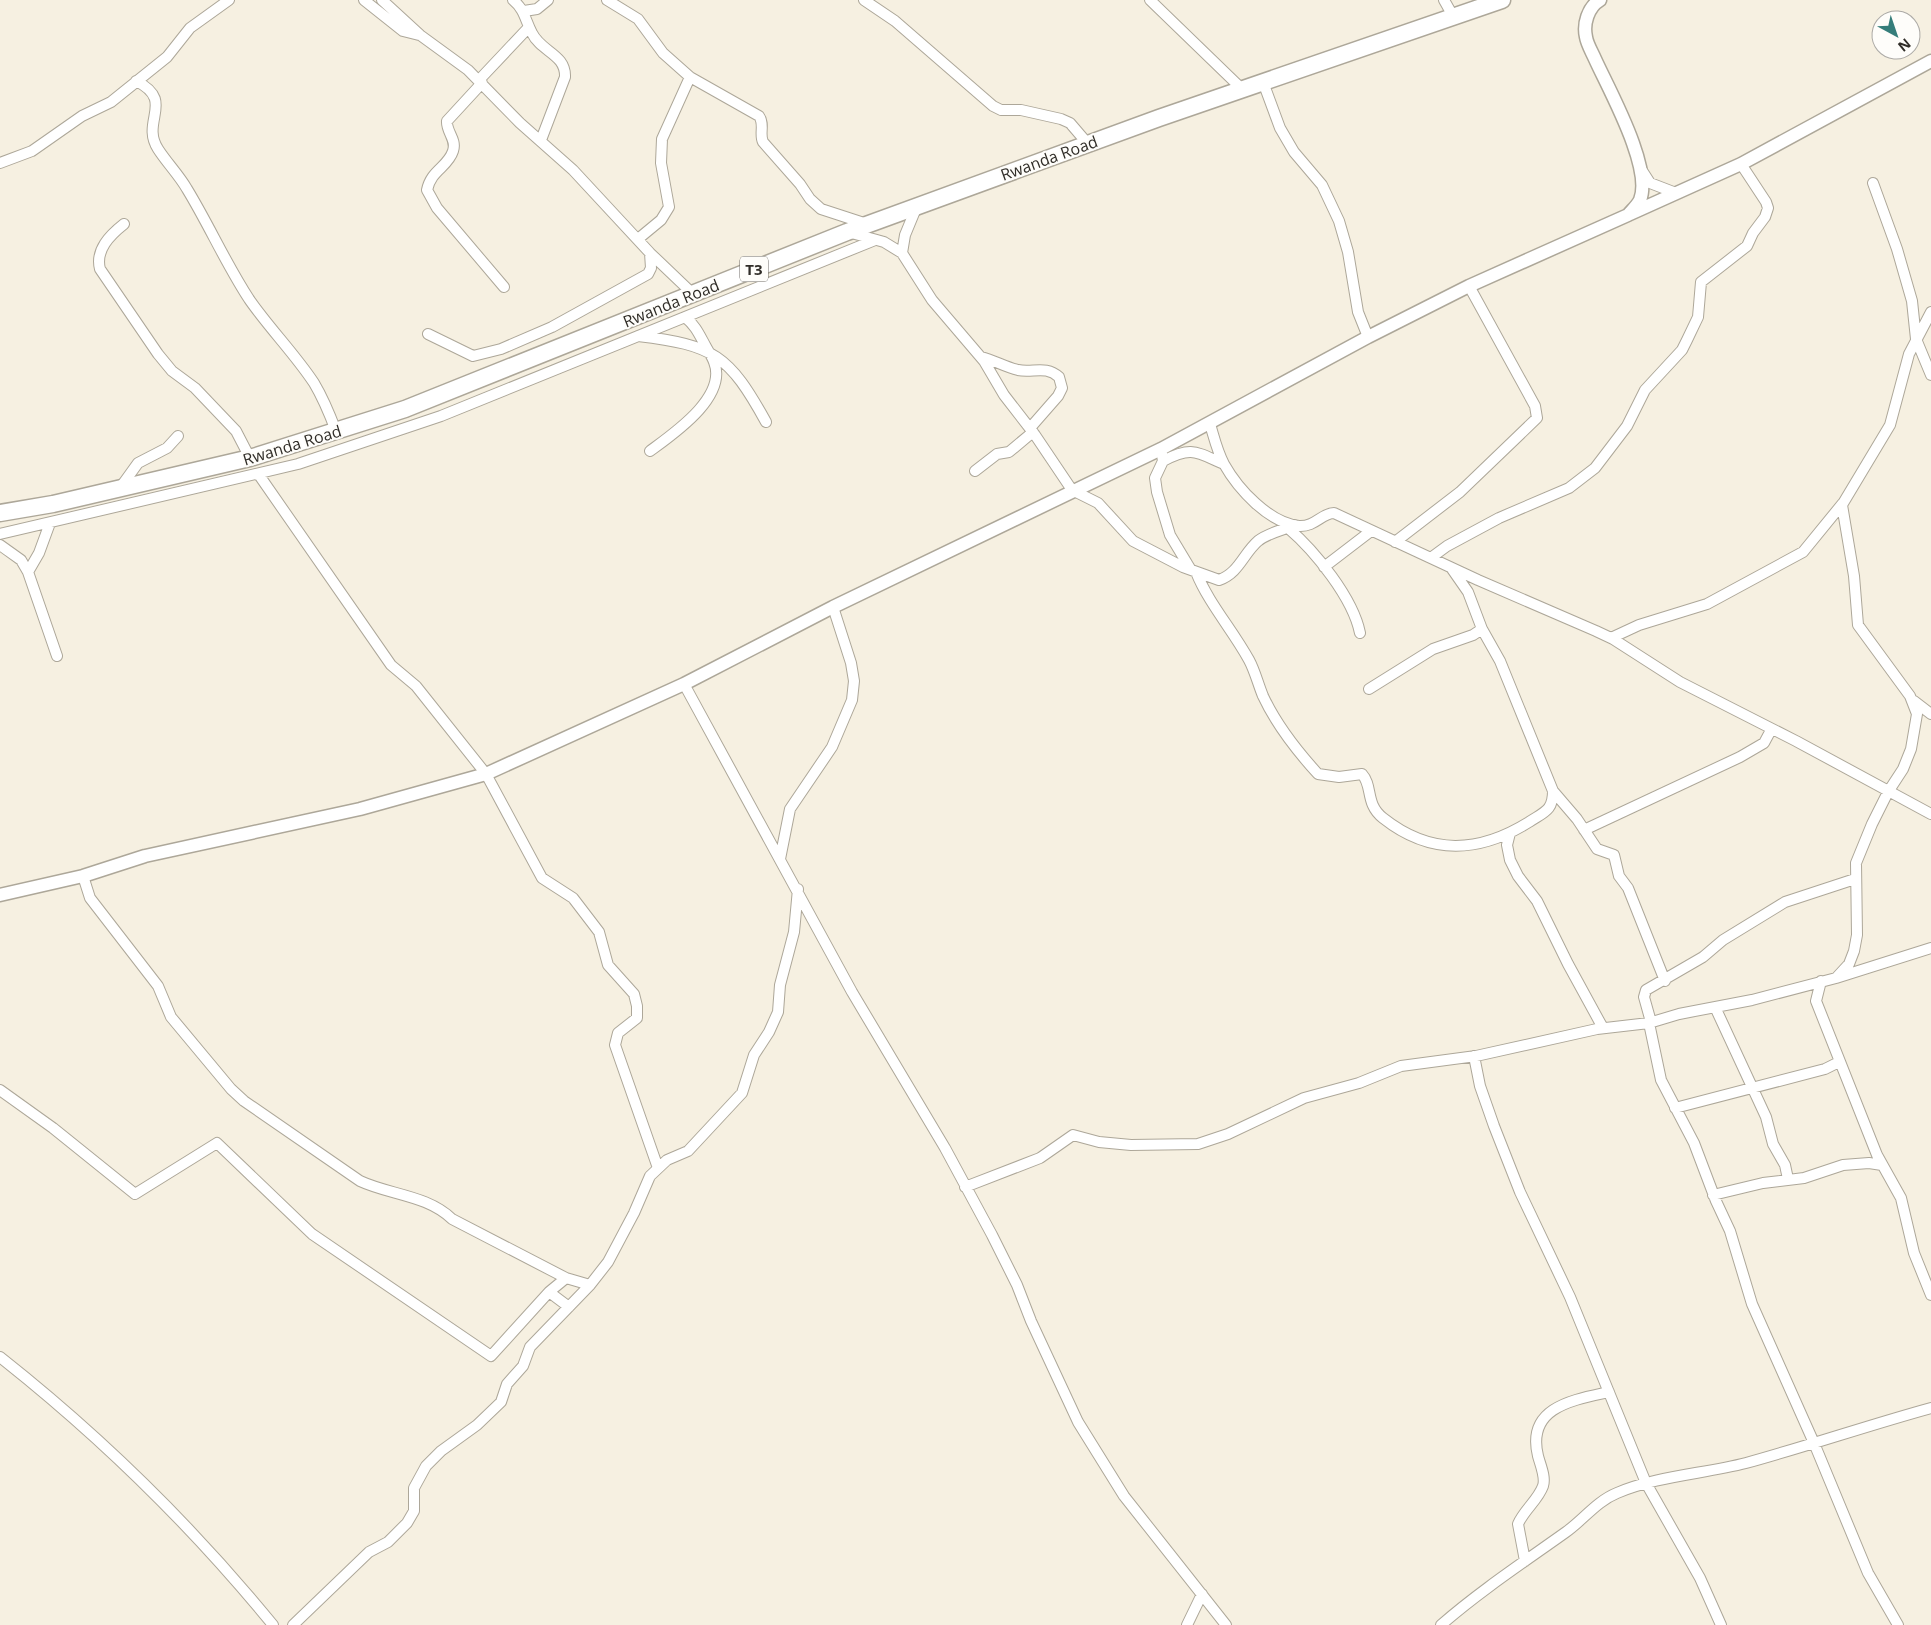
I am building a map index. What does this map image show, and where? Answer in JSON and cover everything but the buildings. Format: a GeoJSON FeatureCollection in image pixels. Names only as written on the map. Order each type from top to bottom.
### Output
{"type":"FeatureCollection","features":[{"type":"Feature","properties":{"kind":"highway","name":"Rwanda Road"},"geometry":{"type":"LineString","coordinates":[[0,513],[53,504],[250,458],[336,432],[439,396],[868,224],[1242,89],[1502,0]]}},
{"type":"Feature","properties":{"kind":"street"},"geometry":{"type":"LineString","coordinates":[[364,0],[403,31],[420,35]]}},
{"type":"Feature","properties":{"kind":"street"},"geometry":{"type":"LineString","coordinates":[[382,0],[420,35],[480,82],[573,170],[650,253],[693,294]]}},
{"type":"Feature","properties":{"kind":"street"},"geometry":{"type":"LineString","coordinates":[[513,0],[524,11],[534,38],[562,62],[566,69],[565,78],[541,140]]}},
{"type":"Feature","properties":{"kind":"street"},"geometry":{"type":"LineString","coordinates":[[524,11],[537,9],[548,0]]}},
{"type":"Feature","properties":{"kind":"street"},"geometry":{"type":"LineString","coordinates":[[607,0],[638,19],[663,53],[690,77],[759,116],[762,121],[761,137],[763,142],[800,184],[814,204],[827,212],[868,224]]}},
{"type":"Feature","properties":{"kind":"street"},"geometry":{"type":"LineString","coordinates":[[864,0],[894,20],[993,106],[1001,110],[1021,110],[1070,123],[1088,144]]}},
{"type":"Feature","properties":{"kind":"street"},"geometry":{"type":"LineString","coordinates":[[1150,0],[1242,89]]}},
{"type":"Feature","properties":{"kind":"street"},"geometry":{"type":"LineString","coordinates":[[1444,0],[1453,16]]}},
{"type":"Feature","properties":{"kind":"street"},"geometry":{"type":"LineString","coordinates":[[1600,0],[1591,7],[1587,15],[1585,37],[1617,105],[1640,168],[1650,183],[1676,194]]}},
{"type":"Feature","properties":{"kind":"street"},"geometry":{"type":"LineString","coordinates":[[0,162],[32,150],[75,120],[111,102],[166,56],[190,28],[224,2]]}},
{"type":"Feature","properties":{"kind":"street"},"geometry":{"type":"LineString","coordinates":[[504,287],[437,208],[427,190],[433,174],[446,161],[454,149],[454,142],[447,122],[529,27]]}},
{"type":"Feature","properties":{"kind":"street"},"geometry":{"type":"LineString","coordinates":[[0,895],[83,876],[145,856],[360,808],[486,774],[684,684],[833,607],[1072,490],[1162,455],[1210,424],[1368,337],[1469,286],[1742,164],[1931,61]]}},
{"type":"Feature","properties":{"kind":"street"},"geometry":{"type":"LineString","coordinates":[[148,72],[148,87]]}},
{"type":"Feature","properties":{"kind":"street"},"geometry":{"type":"LineString","coordinates":[[638,239],[661,220],[669,207],[661,163],[662,139],[690,77]]}},
{"type":"Feature","properties":{"kind":"street"},"geometry":{"type":"LineString","coordinates":[[136,81],[148,87],[154,96],[157,106],[151,131],[154,142],[186,188],[247,296],[266,324],[314,384],[336,432]]}},
{"type":"Feature","properties":{"kind":"street"},"geometry":{"type":"LineString","coordinates":[[1263,82],[1280,128],[1294,152],[1322,184],[1339,221],[1348,252],[1358,312],[1368,337]]}},
{"type":"Feature","properties":{"kind":"street"},"geometry":{"type":"LineString","coordinates":[[1432,557],[1447,546],[1499,518],[1569,488],[1587,476],[1603,458],[1632,417],[1645,390],[1682,350],[1698,317],[1701,282],[1742,251],[1757,226],[1765,217],[1768,208],[1766,202],[1742,164]]}},
{"type":"Feature","properties":{"kind":"street"},"geometry":{"type":"LineString","coordinates":[[1628,214],[1640,199],[1642,189],[1640,168]]}},
{"type":"Feature","properties":{"kind":"street"},"geometry":{"type":"LineString","coordinates":[[1873,183],[1897,249],[1912,300],[1916,339],[1931,375]]}},
{"type":"Feature","properties":{"kind":"street"},"geometry":{"type":"LineString","coordinates":[[902,253],[905,235],[917,206]]}},
{"type":"Feature","properties":{"kind":"street"},"geometry":{"type":"LineString","coordinates":[[124,224],[106,240],[98,259],[100,270],[158,354],[172,371],[195,388],[236,431],[250,458]]}},
{"type":"Feature","properties":{"kind":"street"},"geometry":{"type":"LineString","coordinates":[[847,232],[890,244],[902,253],[932,300],[981,357],[1004,395],[1031,430],[1072,490],[1098,504],[1133,541],[1193,571],[1219,580],[1235,571],[1264,537],[1292,526],[1314,523],[1327,514],[1334,513],[1611,638],[1657,669],[1931,814]]}},
{"type":"Feature","properties":{"kind":"street"},"geometry":{"type":"LineString","coordinates":[[0,534],[259,475],[298,464],[441,416],[875,240]]}},
{"type":"Feature","properties":{"kind":"street"},"geometry":{"type":"LineString","coordinates":[[428,334],[473,356],[501,349],[560,323],[648,274],[651,268],[650,253]]}},
{"type":"Feature","properties":{"kind":"street"},"geometry":{"type":"LineString","coordinates":[[1396,542],[1460,492],[1537,418],[1535,406],[1469,286]]}},
{"type":"Feature","properties":{"kind":"street"},"geometry":{"type":"LineString","coordinates":[[1611,638],[1639,625],[1707,604],[1802,552],[1843,503],[1890,425],[1909,354],[1931,312]]}},
{"type":"Feature","properties":{"kind":"street"},"geometry":{"type":"LineString","coordinates":[[650,451],[695,415],[709,397],[715,379],[715,363],[694,325],[685,317]]}},
{"type":"Feature","properties":{"kind":"street"},"geometry":{"type":"LineString","coordinates":[[637,335],[670,340],[708,352],[722,360],[736,373],[766,422]]}},
{"type":"Feature","properties":{"kind":"street"},"geometry":{"type":"LineString","coordinates":[[975,471],[997,454],[1009,452],[1031,430],[1058,396],[1062,388],[1059,377],[1048,370],[1019,370],[995,360],[981,357]]}},
{"type":"Feature","properties":{"kind":"street"},"geometry":{"type":"LineString","coordinates":[[1210,424],[1214,442],[1224,464],[1240,485],[1266,510],[1279,520],[1292,526],[1353,608],[1360,633]]}},
{"type":"Feature","properties":{"kind":"street"},"geometry":{"type":"LineString","coordinates":[[120,488],[138,464],[167,448],[178,436]]}},
{"type":"Feature","properties":{"kind":"street"},"geometry":{"type":"LineString","coordinates":[[1162,455],[1187,451],[1224,464]]}},
{"type":"Feature","properties":{"kind":"street"},"geometry":{"type":"LineString","coordinates":[[1162,455],[1155,478],[1157,492],[1170,535],[1212,604],[1229,625],[1249,660],[1264,696],[1279,723],[1318,774],[1339,777],[1362,774],[1366,780],[1371,803],[1378,814],[1412,838],[1442,845],[1484,844],[1510,833],[1551,807],[1554,792]]}},
{"type":"Feature","properties":{"kind":"street"},"geometry":{"type":"LineString","coordinates":[[259,475],[391,665],[416,686],[486,774],[542,878],[573,898],[599,932],[608,965],[634,994],[637,1006],[636,1018],[618,1033],[615,1046],[658,1168]]}},
{"type":"Feature","properties":{"kind":"street"},"geometry":{"type":"LineString","coordinates":[[1843,503],[1843,521],[1854,576],[1858,626],[1911,698],[1931,714]]}},
{"type":"Feature","properties":{"kind":"street"},"geometry":{"type":"LineString","coordinates":[[28,572],[40,553],[50,523]]}},
{"type":"Feature","properties":{"kind":"street"},"geometry":{"type":"LineString","coordinates":[[1324,567],[1371,531]]}},
{"type":"Feature","properties":{"kind":"street"},"geometry":{"type":"LineString","coordinates":[[0,545],[21,560],[28,572],[57,656]]}},
{"type":"Feature","properties":{"kind":"street"},"geometry":{"type":"LineString","coordinates":[[1450,566],[1468,592],[1482,629],[1500,661],[1554,792],[1598,850],[1614,855],[1619,876],[1628,888],[1665,981]]}},
{"type":"Feature","properties":{"kind":"street"},"geometry":{"type":"LineString","coordinates":[[780,859],[790,809],[832,747],[852,700],[854,681],[851,663],[833,607]]}},
{"type":"Feature","properties":{"kind":"street"},"geometry":{"type":"LineString","coordinates":[[1369,689],[1433,649],[1473,635],[1482,629]]}},
{"type":"Feature","properties":{"kind":"street"},"geometry":{"type":"LineString","coordinates":[[684,684],[852,992],[965,1187],[1017,1285],[1031,1321],[1078,1422],[1124,1496],[1226,1625]]}},
{"type":"Feature","properties":{"kind":"street"},"geometry":{"type":"LineString","coordinates":[[1836,978],[1849,964],[1857,935],[1855,879],[1859,854],[1888,792],[1898,778],[1911,749],[1917,714],[1911,698]]}},
{"type":"Feature","properties":{"kind":"street"},"geometry":{"type":"LineString","coordinates":[[1584,830],[1740,757],[1764,743],[1772,730]]}},
{"type":"Feature","properties":{"kind":"street"},"geometry":{"type":"LineString","coordinates":[[1510,833],[1507,845],[1510,860],[1518,876],[1537,900],[1568,964],[1603,1028]]}},
{"type":"Feature","properties":{"kind":"street"},"geometry":{"type":"LineString","coordinates":[[83,876],[90,898],[158,986],[170,1016],[231,1089],[244,1101],[360,1181],[379,1190],[422,1200],[446,1213],[452,1219],[566,1278],[590,1285]]}},
{"type":"Feature","properties":{"kind":"street"},"geometry":{"type":"LineString","coordinates":[[1855,879],[1785,902],[1739,929],[1703,957],[1665,981],[1650,988],[1645,993],[1644,1001],[1661,1080],[1694,1143],[1730,1231],[1752,1304],[1814,1443],[1868,1573],[1898,1625]]}},
{"type":"Feature","properties":{"kind":"street"},"geometry":{"type":"LineString","coordinates":[[293,1625],[369,1552],[388,1542],[407,1523],[414,1511],[414,1488],[426,1466],[432,1458],[468,1432],[503,1400],[507,1384],[523,1366],[528,1348],[590,1285],[618,1247],[646,1181],[667,1160],[688,1151],[742,1093],[754,1055],[769,1032],[778,1012],[780,984],[794,932],[798,890]]}},
{"type":"Feature","properties":{"kind":"street"},"geometry":{"type":"LineString","coordinates":[[965,1187],[1040,1158],[1073,1135],[1099,1142],[1132,1145],[1198,1144],[1235,1131],[1304,1098],[1359,1083],[1401,1066],[1474,1056],[1603,1028],[1650,1023],[1752,1000],[1836,978],[1931,948]]}},
{"type":"Feature","properties":{"kind":"street"},"geometry":{"type":"LineString","coordinates":[[1816,1001],[1821,981]]}},
{"type":"Feature","properties":{"kind":"street"},"geometry":{"type":"LineString","coordinates":[[1800,987],[1816,1001],[1882,1165],[1901,1198],[1914,1253],[1931,1295]]}},
{"type":"Feature","properties":{"kind":"street"},"geometry":{"type":"LineString","coordinates":[[1715,1007],[1770,1127],[1773,1144],[1786,1169],[1788,1179]]}},
{"type":"Feature","properties":{"kind":"street"},"geometry":{"type":"LineString","coordinates":[[1474,1056],[1480,1086],[1520,1192],[1570,1297],[1646,1483],[1700,1578],[1721,1625]]}},
{"type":"Feature","properties":{"kind":"street"},"geometry":{"type":"LineString","coordinates":[[1675,1108],[1825,1068],[1840,1062]]}},
{"type":"Feature","properties":{"kind":"street"},"geometry":{"type":"LineString","coordinates":[[0,1090],[53,1128],[136,1194],[217,1143],[312,1234],[491,1356],[549,1292],[566,1278]]}},
{"type":"Feature","properties":{"kind":"street"},"geometry":{"type":"LineString","coordinates":[[1714,1195],[1788,1179],[1804,1178],[1843,1166],[1869,1163],[1882,1165]]}},
{"type":"Feature","properties":{"kind":"street"},"geometry":{"type":"LineString","coordinates":[[549,1292],[569,1307]]}},
{"type":"Feature","properties":{"kind":"street"},"geometry":{"type":"LineString","coordinates":[[0,1357],[50,1396],[161,1499],[273,1625]]}},
{"type":"Feature","properties":{"kind":"street"},"geometry":{"type":"LineString","coordinates":[[1525,1561],[1518,1524],[1543,1486],[1544,1478],[1535,1438],[1542,1420],[1550,1412],[1564,1404],[1609,1392]]}},
{"type":"Feature","properties":{"kind":"street"},"geometry":{"type":"LineString","coordinates":[[1441,1625],[1568,1531],[1604,1500],[1646,1483],[1691,1476],[1745,1463],[1931,1408]]}},
{"type":"Feature","properties":{"kind":"street"},"geometry":{"type":"LineString","coordinates":[[1187,1625],[1202,1594]]}}]}
